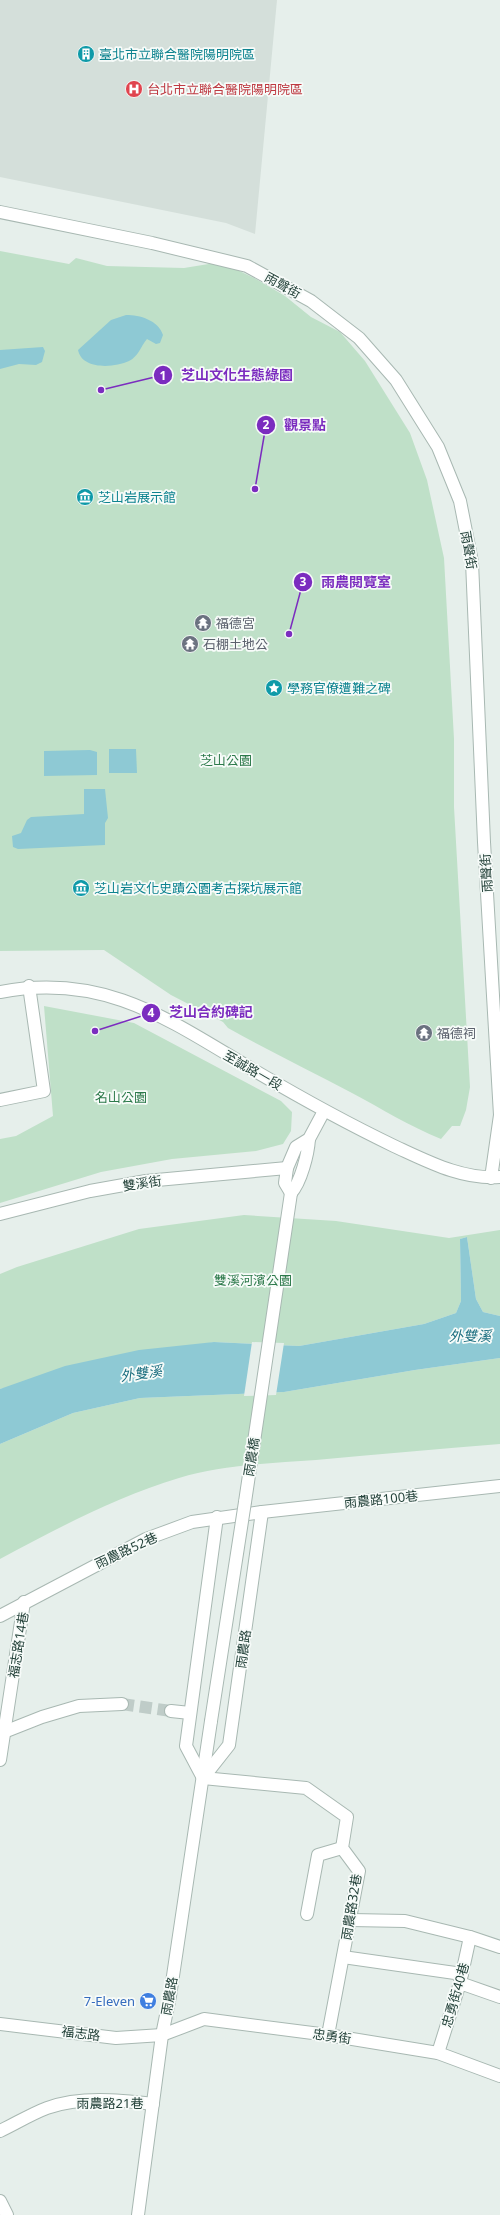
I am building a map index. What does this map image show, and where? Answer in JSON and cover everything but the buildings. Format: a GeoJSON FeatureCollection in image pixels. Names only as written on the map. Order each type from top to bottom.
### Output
{"type":"FeatureCollection","features":[{"type":"Feature","properties":{"kind":"street","name":"雨聲街"},"geometry":{"type":"LineString","coordinates":[[0,212],[152,243],[247,266],[311,301],[359,338],[396,380],[438,447],[460,502],[472,562],[484,834],[500,1115],[496,1177]]}},
{"type":"Feature","properties":{"kind":"street","name":"至誠路一段"},"geometry":{"type":"LineString","coordinates":[[0,992],[29,986],[74,988],[120,998],[162,1016],[324,1111],[429,1162],[456,1172],[496,1177]]}},
{"type":"Feature","properties":{"kind":"street"},"geometry":{"type":"LineString","coordinates":[[0,1100],[44,1091],[29,986]]}},
{"type":"Feature","properties":{"kind":"street"},"geometry":{"type":"LineString","coordinates":[[309,1139],[296,1147],[287,1168],[285,1183],[292,1193],[299,1185],[301,1171],[308,1152],[309,1139],[324,1111]]}},
{"type":"Feature","properties":{"kind":"street","name":"雙溪街"},"geometry":{"type":"LineString","coordinates":[[0,1214],[90,1191],[146,1181],[287,1168]]}},
{"type":"Feature","properties":{"kind":"street","name":"雨農橋"},"geometry":{"type":"LineString","coordinates":[[211,1721],[292,1193]]}},
{"type":"Feature","properties":{"kind":"street","name":"雨農路100巷"},"geometry":{"type":"LineString","coordinates":[[262,1512],[500,1486]]}},
{"type":"Feature","properties":{"kind":"street","name":"雨農路"},"geometry":{"type":"LineString","coordinates":[[203,1778],[229,1745],[262,1512]]}},
{"type":"Feature","properties":{"kind":"street","name":"雨農路52巷"},"geometry":{"type":"LineString","coordinates":[[0,1616],[146,1539],[192,1522],[217,1517],[262,1512]]}},
{"type":"Feature","properties":{"kind":"street"},"geometry":{"type":"LineString","coordinates":[[217,1517],[186,1746],[203,1778],[306,1788],[347,1817],[342,1848],[318,1855],[307,1914]]}},
{"type":"Feature","properties":{"kind":"street","name":"福志路14巷"},"geometry":{"type":"LineString","coordinates":[[0,1760],[24,1602]]}},
{"type":"Feature","properties":{"kind":"street"},"geometry":{"type":"LineString","coordinates":[[4,1732],[42,1717],[79,1706],[122,1704]]}},
{"type":"Feature","properties":{"kind":"street"},"geometry":{"type":"LineString","coordinates":[[171,1711],[190,1713]]}},
{"type":"Feature","properties":{"kind":"street","name":"雨農路"},"geometry":{"type":"LineString","coordinates":[[138,2215],[162,2035],[170,1996],[211,1721]]}},
{"type":"Feature","properties":{"kind":"street","name":"雨農路32巷"},"geometry":{"type":"LineString","coordinates":[[328,2035],[351,1920],[359,1871],[342,1848]]}},
{"type":"Feature","properties":{"kind":"street"},"geometry":{"type":"LineString","coordinates":[[351,1920],[404,1921],[470,1937],[500,1947]]}},
{"type":"Feature","properties":{"kind":"street","name":"忠勇街40巷"},"geometry":{"type":"LineString","coordinates":[[438,2053],[461,1978],[470,1937]]}},
{"type":"Feature","properties":{"kind":"street"},"geometry":{"type":"LineString","coordinates":[[343,1957],[461,1978],[500,1997]]}},
{"type":"Feature","properties":{"kind":"street","name":"忠勇街"},"geometry":{"type":"LineString","coordinates":[[162,2035],[204,2019],[328,2035],[438,2053],[500,2076]]}},
{"type":"Feature","properties":{"kind":"street","name":"福志路"},"geometry":{"type":"LineString","coordinates":[[0,2024],[116,2038],[162,2035]]}},
{"type":"Feature","properties":{"kind":"street","name":"雨農路21巷"},"geometry":{"type":"LineString","coordinates":[[0,2131],[47,2108],[76,2102],[125,2101],[153,2104]]}},
{"type":"Feature","properties":{"kind":"street"},"geometry":{"type":"LineString","coordinates":[[0,2200],[7,2215]]}},
{"type":"Feature","properties":{"kind":"shaded area","name":"台北市立聯合醫院陽明院區"},"geometry":{"type":"Polygon","coordinates":[[[0,0],[277,0],[255,234],[226,223],[0,177],[0,0]]]}},
{"type":"Feature","properties":{"kind":"green space","name":"芝山公園"},"geometry":{"type":"Polygon","coordinates":[[[0,251],[69,264],[76,258],[107,266],[184,268],[221,262],[256,279],[285,296],[311,317],[340,332],[365,361],[410,433],[427,480],[444,558],[454,739],[454,807],[470,1087],[466,1110],[460,1126],[452,1126],[441,1139],[407,1123],[228,1028],[223,1022],[171,995],[104,950],[0,951],[0,251]]]}},
{"type":"Feature","properties":{"kind":"green space","name":"名山公園"},"geometry":{"type":"Polygon","coordinates":[[[44,1006],[134,1023],[281,1101],[292,1112],[291,1131],[283,1144],[256,1151],[172,1159],[101,1172],[0,1203],[0,1139],[16,1136],[53,1116],[44,1006]]]}},
{"type":"Feature","properties":{"kind":"green space","name":"雙溪河濱公園"},"geometry":{"type":"Polygon","coordinates":[[[244,1215],[336,1221],[449,1238],[500,1230],[500,1316],[483,1312],[476,1299],[467,1237],[460,1239],[461,1301],[456,1313],[424,1324],[299,1346],[214,1342],[0,1389],[0,1274],[17,1267],[139,1229],[244,1215]]]}},
{"type":"Feature","properties":{"kind":"green space"},"geometry":{"type":"Polygon","coordinates":[[[500,1358],[500,1444],[247,1465],[213,1470],[179,1478],[133,1494],[88,1514],[0,1559],[0,1444],[73,1413],[140,1398],[284,1392],[415,1370],[500,1358]]]}},
{"type":"Feature","properties":{"kind":"water"},"geometry":{"type":"Polygon","coordinates":[[[126,315],[143,317],[153,322],[161,330],[163,335],[160,343],[156,344],[147,339],[132,359],[115,365],[99,366],[86,361],[81,357],[78,350],[111,320],[126,315]]]}},
{"type":"Feature","properties":{"kind":"water"},"geometry":{"type":"Polygon","coordinates":[[[43,347],[45,351],[42,362],[36,365],[19,364],[0,369],[0,350],[43,347]]]}},
{"type":"Feature","properties":{"kind":"water"},"geometry":{"type":"Polygon","coordinates":[[[109,749],[136,749],[137,773],[109,773],[109,749]]]}},
{"type":"Feature","properties":{"kind":"water"},"geometry":{"type":"Polygon","coordinates":[[[90,750],[97,752],[97,775],[44,776],[44,751],[90,750]]]}},
{"type":"Feature","properties":{"kind":"water"},"geometry":{"type":"Polygon","coordinates":[[[84,789],[105,789],[108,818],[105,823],[105,845],[18,849],[13,847],[12,836],[21,833],[27,820],[31,817],[84,814],[84,789]]]}},
{"type":"Feature","properties":{"kind":"water","name":"外雙溪"},"geometry":{"type":"Polygon","coordinates":[[[467,1237],[476,1299],[483,1312],[500,1316],[500,1358],[415,1370],[284,1392],[140,1398],[73,1413],[0,1444],[0,1389],[65,1366],[139,1350],[214,1342],[299,1346],[424,1324],[456,1313],[461,1301],[460,1239],[467,1237]]]}},
{"type":"Feature","properties":{"kind":"pier"},"geometry":{"type":"Polygon","coordinates":[[[252,1342],[284,1343],[276,1395],[244,1396],[252,1342]]]}},
{"type":"Feature","properties":{"kind":"tunnel"},"geometry":{"type":"LineString","coordinates":[[122,1704],[171,1711]]}},
{"type":"Feature","properties":{"kind":"place","name":"臺北市立聯合醫院陽明院區"},"geometry":{"type":"Point","coordinates":[86,54]}},
{"type":"Feature","properties":{"kind":"place","name":"台北市立聯合醫院陽明院區"},"geometry":{"type":"Point","coordinates":[134,89]}},
{"type":"Feature","properties":{"kind":"place","name":"芝山文化生態綠園"},"geometry":{"type":"Point","coordinates":[101,390]}},
{"type":"Feature","properties":{"kind":"place","name":"觀景點"},"geometry":{"type":"Point","coordinates":[255,489]}},
{"type":"Feature","properties":{"kind":"place","name":"芝山岩展示館"},"geometry":{"type":"Point","coordinates":[85,497]}},
{"type":"Feature","properties":{"kind":"place","name":"福德宮"},"geometry":{"type":"Point","coordinates":[203,623]}},
{"type":"Feature","properties":{"kind":"place","name":"雨農閱覽室"},"geometry":{"type":"Point","coordinates":[289,634]}},
{"type":"Feature","properties":{"kind":"place","name":"石棚土地公"},"geometry":{"type":"Point","coordinates":[190,644]}},
{"type":"Feature","properties":{"kind":"place","name":"學務官僚遭難之碑"},"geometry":{"type":"Point","coordinates":[274,688]}},
{"type":"Feature","properties":{"kind":"place","name":"芝山岩文化史蹟公園考古探坑展示館"},"geometry":{"type":"Point","coordinates":[81,888]}},
{"type":"Feature","properties":{"kind":"place","name":"芝山合約碑記"},"geometry":{"type":"Point","coordinates":[95,1031]}},
{"type":"Feature","properties":{"kind":"place","name":"福德祠"},"geometry":{"type":"Point","coordinates":[424,1033]}},
{"type":"Feature","properties":{"kind":"place","name":"7-Eleven"},"geometry":{"type":"Point","coordinates":[148,2001]}}]}
